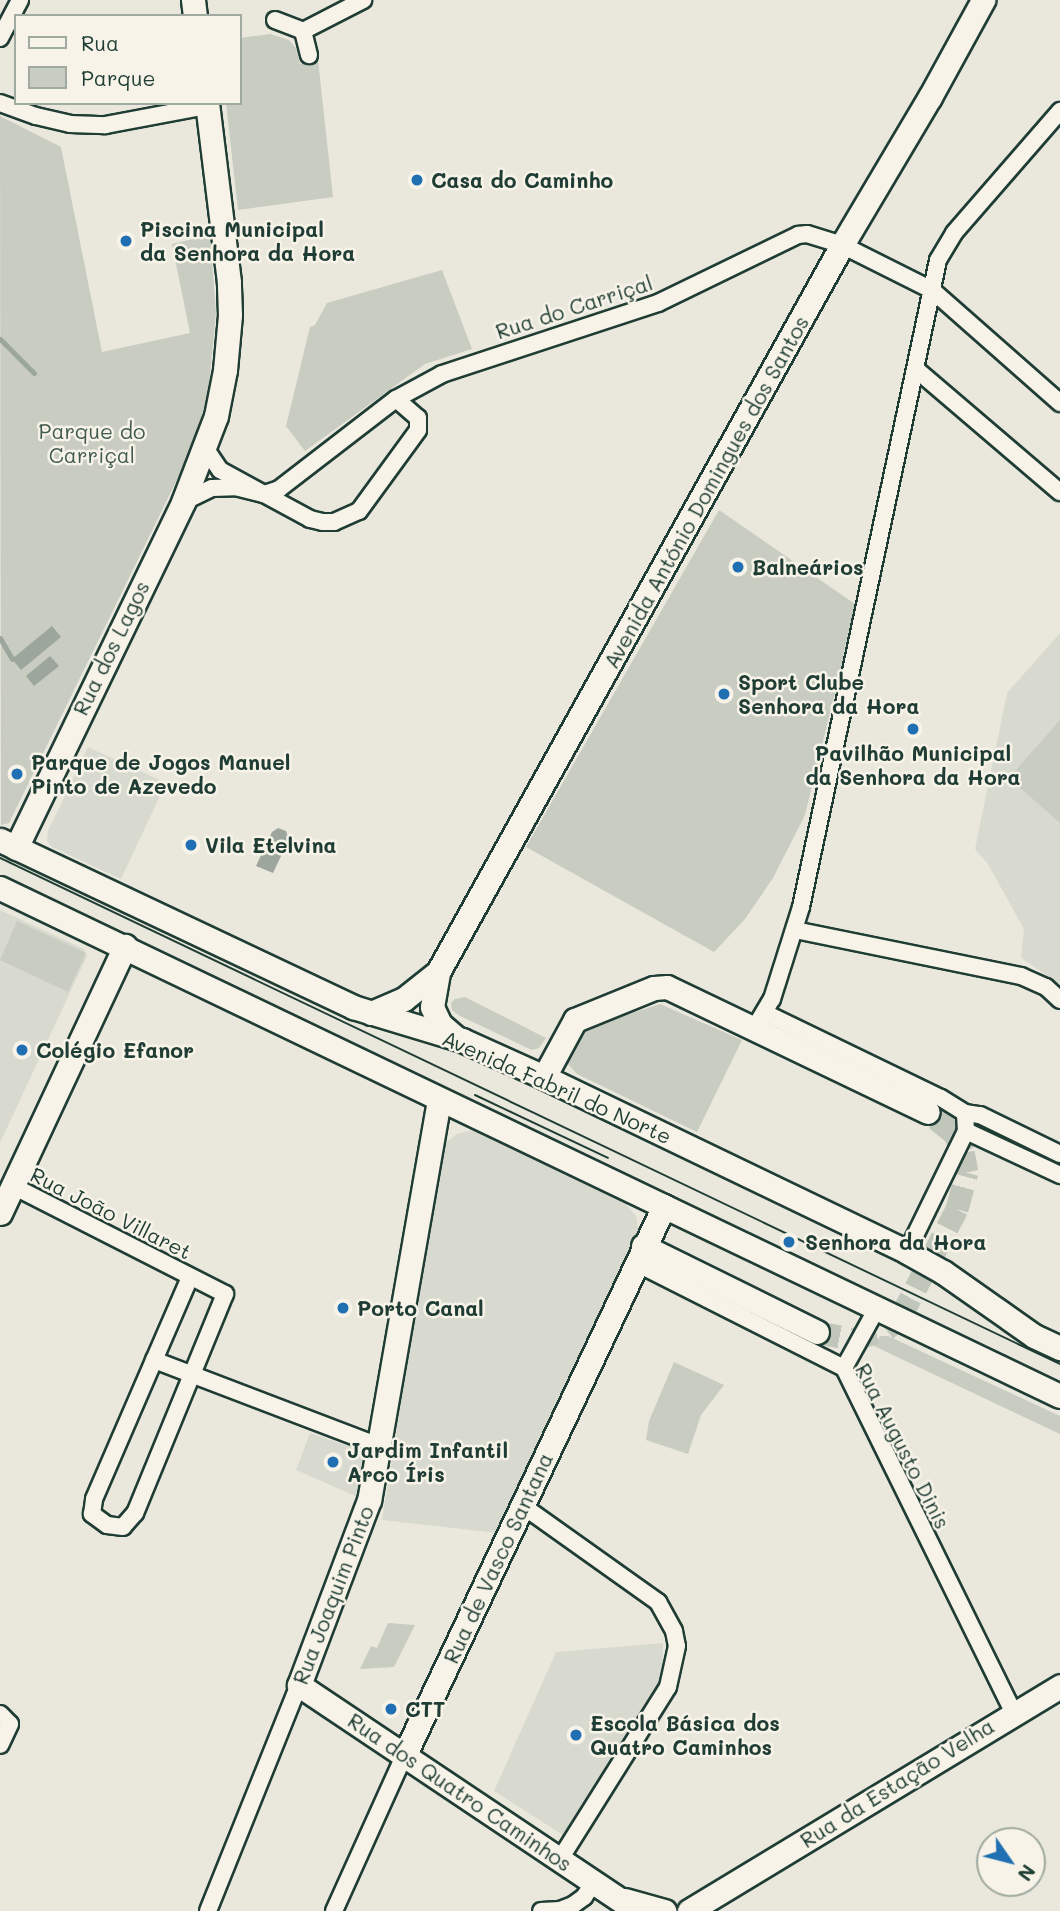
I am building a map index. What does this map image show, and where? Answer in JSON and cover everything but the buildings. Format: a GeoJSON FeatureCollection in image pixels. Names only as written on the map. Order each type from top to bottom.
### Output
{"type":"FeatureCollection","features":[{"type":"Feature","properties":{"kind":"street"},"geometry":{"type":"LineString","coordinates":[[275,20],[303,31],[363,0]]}},
{"type":"Feature","properties":{"kind":"street","name":"Avenida António Domingues dos Santos"},"geometry":{"type":"LineString","coordinates":[[438,972],[842,245],[984,4]]}},
{"type":"Feature","properties":{"kind":"street"},"geometry":{"type":"LineString","coordinates":[[0,38],[11,7]]}},
{"type":"Feature","properties":{"kind":"street"},"geometry":{"type":"LineString","coordinates":[[303,31],[309,55]]}},
{"type":"Feature","properties":{"kind":"street"},"geometry":{"type":"LineString","coordinates":[[0,103],[70,124],[106,125],[207,105]]}},
{"type":"Feature","properties":{"kind":"street","name":"Rua dos Lagos"},"geometry":{"type":"LineString","coordinates":[[8,844],[183,502],[206,449],[225,370],[230,315],[229,282],[207,105]]}},
{"type":"Feature","properties":{"kind":"street"},"geometry":{"type":"LineString","coordinates":[[760,1020],[795,930],[932,290],[945,246],[1060,111]]}},
{"type":"Feature","properties":{"kind":"street","name":"Rua do Carriçal"},"geometry":{"type":"LineString","coordinates":[[264,494],[279,489],[396,399],[442,374],[658,303],[798,235],[817,234],[932,290],[1060,403]]}},
{"type":"Feature","properties":{"kind":"street"},"geometry":{"type":"LineString","coordinates":[[917,370],[1060,492]]}},
{"type":"Feature","properties":{"kind":"street"},"geometry":{"type":"LineString","coordinates":[[206,449],[220,470],[310,519],[334,522],[359,511],[418,430],[418,418],[396,399]]}},
{"type":"Feature","properties":{"kind":"street"},"geometry":{"type":"LineString","coordinates":[[183,502],[212,488],[235,487],[264,494]]}},
{"type":"Feature","properties":{"kind":"street","name":"Avenida Fabril do Norte"},"geometry":{"type":"LineString","coordinates":[[8,844],[352,1007],[455,1037],[544,1077],[907,1252],[943,1272],[1034,1336],[1060,1348]]}},
{"type":"Feature","properties":{"kind":"street"},"geometry":{"type":"LineString","coordinates":[[0,888],[1060,1396]]}},
{"type":"Feature","properties":{"kind":"street"},"geometry":{"type":"LineString","coordinates":[[795,930],[1021,976],[1046,987],[1060,1000]]}},
{"type":"Feature","properties":{"kind":"street"},"geometry":{"type":"LineString","coordinates":[[0,1213],[125,946]]}},
{"type":"Feature","properties":{"kind":"street"},"geometry":{"type":"LineString","coordinates":[[371,1013],[404,999],[438,972]]}},
{"type":"Feature","properties":{"kind":"street"},"geometry":{"type":"LineString","coordinates":[[438,972],[432,1007],[440,1024],[455,1037]]}},
{"type":"Feature","properties":{"kind":"street"},"geometry":{"type":"LineString","coordinates":[[544,1077],[575,1020],[654,988],[674,989],[760,1020],[941,1098],[965,1113],[980,1115],[1060,1154]]}},
{"type":"Feature","properties":{"kind":"street"},"geometry":{"type":"LineString","coordinates":[[760,1020],[928,1112]]}},
{"type":"Feature","properties":{"kind":"street","name":"Rua Joaquim Pinto"},"geometry":{"type":"LineString","coordinates":[[208,1911],[299,1685],[369,1500],[439,1100]]}},
{"type":"Feature","properties":{"kind":"street"},"geometry":{"type":"LineString","coordinates":[[907,1252],[966,1131],[965,1113]]}},
{"type":"Feature","properties":{"kind":"street"},"geometry":{"type":"LineString","coordinates":[[966,1131],[1060,1175]]}},
{"type":"Feature","properties":{"kind":"street","name":"Rua João Villaret"},"geometry":{"type":"LineString","coordinates":[[13,1186],[225,1294],[135,1513],[123,1527],[107,1525],[92,1514],[94,1499],[190,1277]]}},
{"type":"Feature","properties":{"kind":"street","name":"Rua de Vasco Santana"},"geometry":{"type":"LineString","coordinates":[[334,1911],[639,1254],[664,1206]]}},
{"type":"Feature","properties":{"kind":"street"},"geometry":{"type":"LineString","coordinates":[[639,1254],[817,1332]]}},
{"type":"Feature","properties":{"kind":"street","name":"Rua Augusto Dinis"},"geometry":{"type":"LineString","coordinates":[[639,1254],[844,1367],[860,1406],[1013,1712]]}},
{"type":"Feature","properties":{"kind":"street"},"geometry":{"type":"LineString","coordinates":[[844,1367],[876,1310]]}},
{"type":"Feature","properties":{"kind":"street"},"geometry":{"type":"LineString","coordinates":[[154,1360],[377,1445]]}},
{"type":"Feature","properties":{"kind":"street"},"geometry":{"type":"LineString","coordinates":[[523,1506],[658,1602],[674,1631],[677,1646],[668,1687],[560,1858]]}},
{"type":"Feature","properties":{"kind":"street","name":"Rua dos Quatro Caminhos"},"geometry":{"type":"LineString","coordinates":[[299,1685],[629,1905],[664,1911]]}},
{"type":"Feature","properties":{"kind":"street","name":"Rua da Estação Velha"},"geometry":{"type":"LineString","coordinates":[[689,1911],[1013,1712],[1060,1686]]}},
{"type":"Feature","properties":{"kind":"street"},"geometry":{"type":"LineString","coordinates":[[0,1714],[10,1724],[0,1745]]}},
{"type":"Feature","properties":{"kind":"street"},"geometry":{"type":"LineString","coordinates":[[541,1911],[560,1910],[573,1905],[584,1897],[594,1882]]}},
{"type":"Feature","properties":{"kind":"street"},"geometry":{"type":"LineString","coordinates":[[723,1911],[735,1883]]}},
{"type":"Feature","properties":{"kind":"shaded area"},"geometry":{"type":"Polygon","coordinates":[[[52,626],[61,637],[21,670],[12,659],[52,626]]]}},
{"type":"Feature","properties":{"kind":"shaded area"},"geometry":{"type":"Polygon","coordinates":[[[1060,633],[1060,984],[1021,958],[1024,929],[988,864],[975,849],[1007,693],[1060,633]]]}},
{"type":"Feature","properties":{"kind":"shaded area"},"geometry":{"type":"Polygon","coordinates":[[[50,656],[59,666],[34,686],[26,676],[50,656]]]}},
{"type":"Feature","properties":{"kind":"shaded area"},"geometry":{"type":"Polygon","coordinates":[[[88,747],[166,783],[121,879],[52,847],[47,841],[48,831],[88,747]]]}},
{"type":"Feature","properties":{"kind":"shaded area"},"geometry":{"type":"Polygon","coordinates":[[[278,828],[286,831],[289,839],[273,873],[256,866],[272,832],[278,828]]]}},
{"type":"Feature","properties":{"kind":"shaded area","name":"Colégio Efanor"},"geometry":{"type":"Polygon","coordinates":[[[0,910],[84,949],[87,956],[0,1143],[0,910]]]}},
{"type":"Feature","properties":{"kind":"shaded area"},"geometry":{"type":"Polygon","coordinates":[[[473,1130],[624,1202],[636,1216],[638,1227],[637,1238],[497,1533],[382,1520],[443,1145],[457,1134],[473,1130]]]}},
{"type":"Feature","properties":{"kind":"shaded area","name":"Jardim Infantil Arco Íris"},"geometry":{"type":"Polygon","coordinates":[[[310,1433],[369,1453],[360,1498],[296,1470],[310,1433]]]}},
{"type":"Feature","properties":{"kind":"shaded area","name":"Escola Básica dos Quatro Caminhos"},"geometry":{"type":"Polygon","coordinates":[[[663,1643],[662,1682],[566,1837],[494,1791],[556,1652],[663,1643]]]}},
{"type":"Feature","properties":{"kind":"green space"},"geometry":{"type":"Polygon","coordinates":[[[270,34],[289,40],[296,48],[300,64],[318,60],[333,197],[238,210],[226,105],[242,105],[242,38],[270,34]]]}},
{"type":"Feature","properties":{"kind":"green space","name":"Parque do Carriçal"},"geometry":{"type":"Polygon","coordinates":[[[0,116],[61,147],[102,352],[190,333],[172,244],[210,235],[216,313],[208,394],[190,453],[9,823],[1,825],[0,116]]]}},
{"type":"Feature","properties":{"kind":"green space"},"geometry":{"type":"Polygon","coordinates":[[[442,270],[472,349],[425,364],[305,451],[286,426],[310,327],[315,325],[327,303],[442,270]]]}},
{"type":"Feature","properties":{"kind":"green space","name":"Sport Clube Senhora da Hora"},"geometry":{"type":"Polygon","coordinates":[[[719,510],[855,604],[843,656],[848,659],[839,676],[805,815],[773,878],[745,919],[714,952],[526,847],[719,510]]]}},
{"type":"Feature","properties":{"kind":"green space"},"geometry":{"type":"Polygon","coordinates":[[[1060,720],[1060,823],[1009,778],[1060,720]]]}},
{"type":"Feature","properties":{"kind":"green space"},"geometry":{"type":"Polygon","coordinates":[[[17,921],[86,953],[68,992],[0,960],[17,921]]]}},
{"type":"Feature","properties":{"kind":"green space"},"geometry":{"type":"Polygon","coordinates":[[[465,997],[546,1038],[539,1048],[532,1050],[460,1016],[452,1010],[451,1003],[455,999],[465,997]]]}},
{"type":"Feature","properties":{"kind":"green space"},"geometry":{"type":"Polygon","coordinates":[[[660,1004],[742,1040],[697,1132],[577,1074],[568,1064],[569,1054],[584,1029],[660,1004]]]}},
{"type":"Feature","properties":{"kind":"green space"},"geometry":{"type":"Polygon","coordinates":[[[880,1336],[888,1336],[1060,1416],[1060,1434],[874,1346],[880,1336]]]}},
{"type":"Feature","properties":{"kind":"green space"},"geometry":{"type":"Polygon","coordinates":[[[674,1362],[724,1385],[701,1415],[688,1454],[646,1440],[649,1421],[674,1362]]]}},
{"type":"Feature","properties":{"kind":"green space"},"geometry":{"type":"Polygon","coordinates":[[[388,1623],[415,1625],[394,1667],[360,1669],[371,1646],[377,1648],[388,1623]]]}},
{"type":"Feature","properties":{"kind":"waterway"},"geometry":{"type":"LineString","coordinates":[[0,339],[34,373]]}},
{"type":"Feature","properties":{"kind":"waterway"},"geometry":{"type":"LineString","coordinates":[[0,638],[12,659]]}},
{"type":"Feature","properties":{"kind":"tunnel"},"geometry":{"type":"LineString","coordinates":[[817,1332],[854,1339],[886,1329],[900,1318],[957,1209],[967,1172],[963,1152],[954,1133],[928,1112]]}},
{"type":"Feature","properties":{"kind":"tram line"},"geometry":{"type":"LineString","coordinates":[[0,858],[1060,1364]]}},
{"type":"Feature","properties":{"kind":"tram line"},"geometry":{"type":"LineString","coordinates":[[475,1095],[608,1158]]}},
{"type":"Feature","properties":{"kind":"place","name":"Casa do Caminho"},"geometry":{"type":"Point","coordinates":[417,180]}},
{"type":"Feature","properties":{"kind":"place","name":"Piscina Municipal da Senhora da Hora"},"geometry":{"type":"Point","coordinates":[126,241]}},
{"type":"Feature","properties":{"kind":"place","name":"Balneários"},"geometry":{"type":"Point","coordinates":[738,567]}},
{"type":"Feature","properties":{"kind":"place","name":"Sport Clube Senhora da Hora"},"geometry":{"type":"Point","coordinates":[724,694]}},
{"type":"Feature","properties":{"kind":"place","name":"Pavilhão Municipal da Senhora da Hora"},"geometry":{"type":"Point","coordinates":[913,729]}},
{"type":"Feature","properties":{"kind":"place","name":"Parque de Jogos Manuel Pinto de Azevedo"},"geometry":{"type":"Point","coordinates":[17,774]}},
{"type":"Feature","properties":{"kind":"place","name":"Vila Etelvina"},"geometry":{"type":"Point","coordinates":[191,845]}},
{"type":"Feature","properties":{"kind":"place","name":"Colégio Efanor"},"geometry":{"type":"Point","coordinates":[22,1050]}},
{"type":"Feature","properties":{"kind":"place","name":"Senhora da Hora"},"geometry":{"type":"Point","coordinates":[789,1242]}},
{"type":"Feature","properties":{"kind":"place","name":"Porto Canal"},"geometry":{"type":"Point","coordinates":[343,1308]}},
{"type":"Feature","properties":{"kind":"place","name":"Jardim Infantil Arco Íris"},"geometry":{"type":"Point","coordinates":[333,1462]}},
{"type":"Feature","properties":{"kind":"place","name":"CTT"},"geometry":{"type":"Point","coordinates":[391,1709]}},
{"type":"Feature","properties":{"kind":"place","name":"Escola Básica dos Quatro Caminhos"},"geometry":{"type":"Point","coordinates":[576,1735]}}]}
